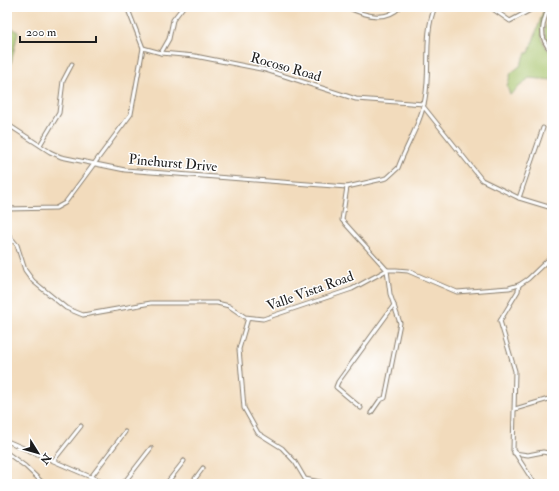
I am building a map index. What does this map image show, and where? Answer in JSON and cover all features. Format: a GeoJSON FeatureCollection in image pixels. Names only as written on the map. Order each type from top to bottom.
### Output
{"type":"FeatureCollection","features":[{"type":"Feature","properties":{"kind":"street"},"geometry":{"type":"LineString","coordinates":[[7,209],[61,206],[95,164],[131,114],[143,48],[127,7]]}},
{"type":"Feature","properties":{"kind":"street"},"geometry":{"type":"LineString","coordinates":[[162,53],[170,39],[173,20],[183,7]]}},
{"type":"Feature","properties":{"kind":"street"},"geometry":{"type":"LineString","coordinates":[[347,7],[364,16],[374,16],[396,11],[400,7]]}},
{"type":"Feature","properties":{"kind":"street"},"geometry":{"type":"LineString","coordinates":[[435,7],[431,19],[427,79],[423,105],[482,180],[519,198],[552,208]]}},
{"type":"Feature","properties":{"kind":"street"},"geometry":{"type":"LineString","coordinates":[[490,7],[510,21],[536,7]]}},
{"type":"Feature","properties":{"kind":"street"},"geometry":{"type":"LineString","coordinates":[[549,7],[542,34],[547,46],[552,51]]}},
{"type":"Feature","properties":{"kind":"street","name":"Rocoso Road"},"geometry":{"type":"LineString","coordinates":[[143,48],[162,53],[195,56],[266,70],[356,99],[423,105]]}},
{"type":"Feature","properties":{"kind":"street"},"geometry":{"type":"LineString","coordinates":[[40,145],[59,113],[63,81],[72,64]]}},
{"type":"Feature","properties":{"kind":"street","name":"Pinehurst Drive"},"geometry":{"type":"LineString","coordinates":[[7,124],[50,152],[61,157],[95,164],[152,173],[347,187],[385,178],[394,173],[423,105]]}},
{"type":"Feature","properties":{"kind":"street"},"geometry":{"type":"LineString","coordinates":[[519,198],[543,128]]}},
{"type":"Feature","properties":{"kind":"street"},"geometry":{"type":"LineString","coordinates":[[347,187],[342,220],[387,270],[390,294],[400,323],[385,398],[380,400],[371,413]]}},
{"type":"Feature","properties":{"kind":"street"},"geometry":{"type":"LineString","coordinates":[[7,233],[17,245],[25,270],[33,281],[56,301],[77,314],[103,313],[151,302],[217,303],[229,306],[242,316],[248,318],[239,349],[244,408],[258,433],[282,448],[295,462],[305,479],[330,484]]}},
{"type":"Feature","properties":{"kind":"street"},"geometry":{"type":"LineString","coordinates":[[387,270],[408,271],[448,289],[464,293],[508,288],[519,285],[528,279],[552,256]]}},
{"type":"Feature","properties":{"kind":"street","name":"Valle Vista Road"},"geometry":{"type":"LineString","coordinates":[[248,318],[263,319],[319,301],[352,289],[387,270]]}},
{"type":"Feature","properties":{"kind":"street"},"geometry":{"type":"LineString","coordinates":[[519,285],[500,321],[515,371],[515,409],[512,441],[514,453],[535,484]]}},
{"type":"Feature","properties":{"kind":"street"},"geometry":{"type":"LineString","coordinates":[[361,408],[336,387],[338,382],[394,305]]}},
{"type":"Feature","properties":{"kind":"street"},"geometry":{"type":"LineString","coordinates":[[515,409],[552,398]]}},
{"type":"Feature","properties":{"kind":"street"},"geometry":{"type":"LineString","coordinates":[[54,460],[81,426]]}},
{"type":"Feature","properties":{"kind":"street"},"geometry":{"type":"LineString","coordinates":[[91,477],[125,432]]}},
{"type":"Feature","properties":{"kind":"street"},"geometry":{"type":"LineString","coordinates":[[7,441],[107,484]]}},
{"type":"Feature","properties":{"kind":"street"},"geometry":{"type":"LineString","coordinates":[[123,484],[150,448]]}},
{"type":"Feature","properties":{"kind":"street"},"geometry":{"type":"LineString","coordinates":[[514,453],[528,455],[543,452],[552,454]]}},
{"type":"Feature","properties":{"kind":"street"},"geometry":{"type":"LineString","coordinates":[[7,453],[25,466],[44,484]]}},
{"type":"Feature","properties":{"kind":"street"},"geometry":{"type":"LineString","coordinates":[[166,484],[184,461]]}},
{"type":"Feature","properties":{"kind":"street"},"geometry":{"type":"LineString","coordinates":[[191,484],[203,468]]}},
{"type":"Feature","properties":{"kind":"green space"},"geometry":{"type":"Polygon","coordinates":[[[552,7],[552,39],[549,46],[544,31],[552,7]]]}},
{"type":"Feature","properties":{"kind":"green space"},"geometry":{"type":"Polygon","coordinates":[[[547,8],[541,32],[547,49],[552,54],[552,80],[529,78],[510,95],[507,86],[511,73],[520,66],[526,53],[529,53],[543,12],[547,8]]]}},
{"type":"Feature","properties":{"kind":"green space"},"geometry":{"type":"Polygon","coordinates":[[[7,24],[18,32],[7,81],[7,24]]]}}]}
